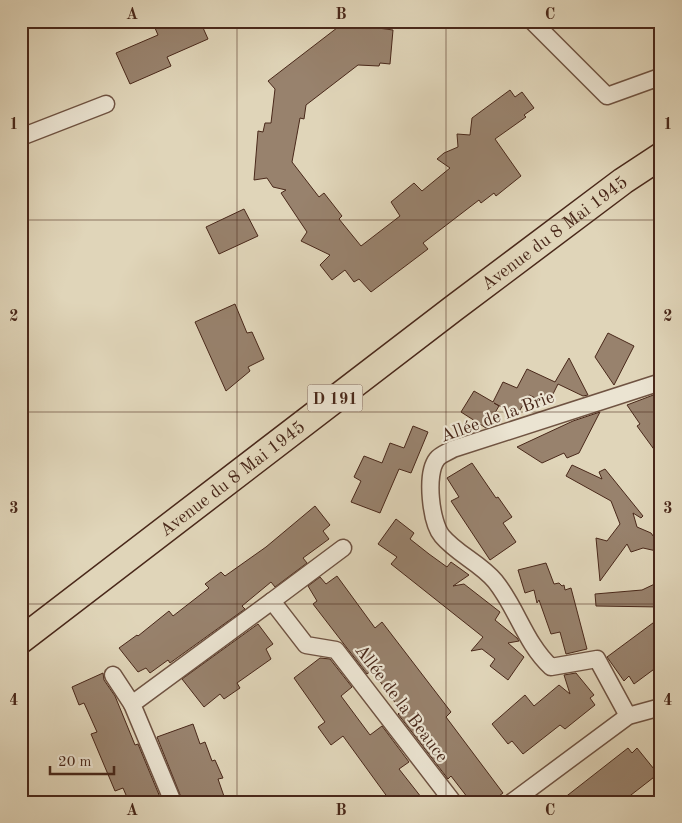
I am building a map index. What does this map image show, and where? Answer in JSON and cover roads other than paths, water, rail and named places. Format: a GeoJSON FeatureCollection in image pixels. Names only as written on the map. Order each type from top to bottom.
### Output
{"type":"FeatureCollection","features":[{"type":"Feature","properties":{"kind":"main road","name":"Avenue du 8 Mai 1945"},"geometry":{"type":"LineString","coordinates":[[21,640],[454,308],[623,181],[661,156]]}},
{"type":"Feature","properties":{"kind":"street"},"geometry":{"type":"LineString","coordinates":[[532,21],[607,96],[657,78],[661,85]]}},
{"type":"Feature","properties":{"kind":"street"},"geometry":{"type":"LineString","coordinates":[[21,137],[106,104]]}},
{"type":"Feature","properties":{"kind":"street","name":"Allée de la Brie"},"geometry":{"type":"LineString","coordinates":[[628,716],[596,659],[551,667],[537,654],[495,581],[456,550],[441,535],[434,515],[429,479],[437,459],[453,449],[661,382]]}},
{"type":"Feature","properties":{"kind":"street"},"geometry":{"type":"LineString","coordinates":[[132,704],[344,548]]}},
{"type":"Feature","properties":{"kind":"street","name":"Allée de la Beauce"},"geometry":{"type":"LineString","coordinates":[[272,601],[306,645],[336,650],[453,802]]}},
{"type":"Feature","properties":{"kind":"street"},"geometry":{"type":"LineString","coordinates":[[113,675],[132,704],[173,802]]}},
{"type":"Feature","properties":{"kind":"street"},"geometry":{"type":"LineString","coordinates":[[512,802],[628,716],[661,707]]}}]}
